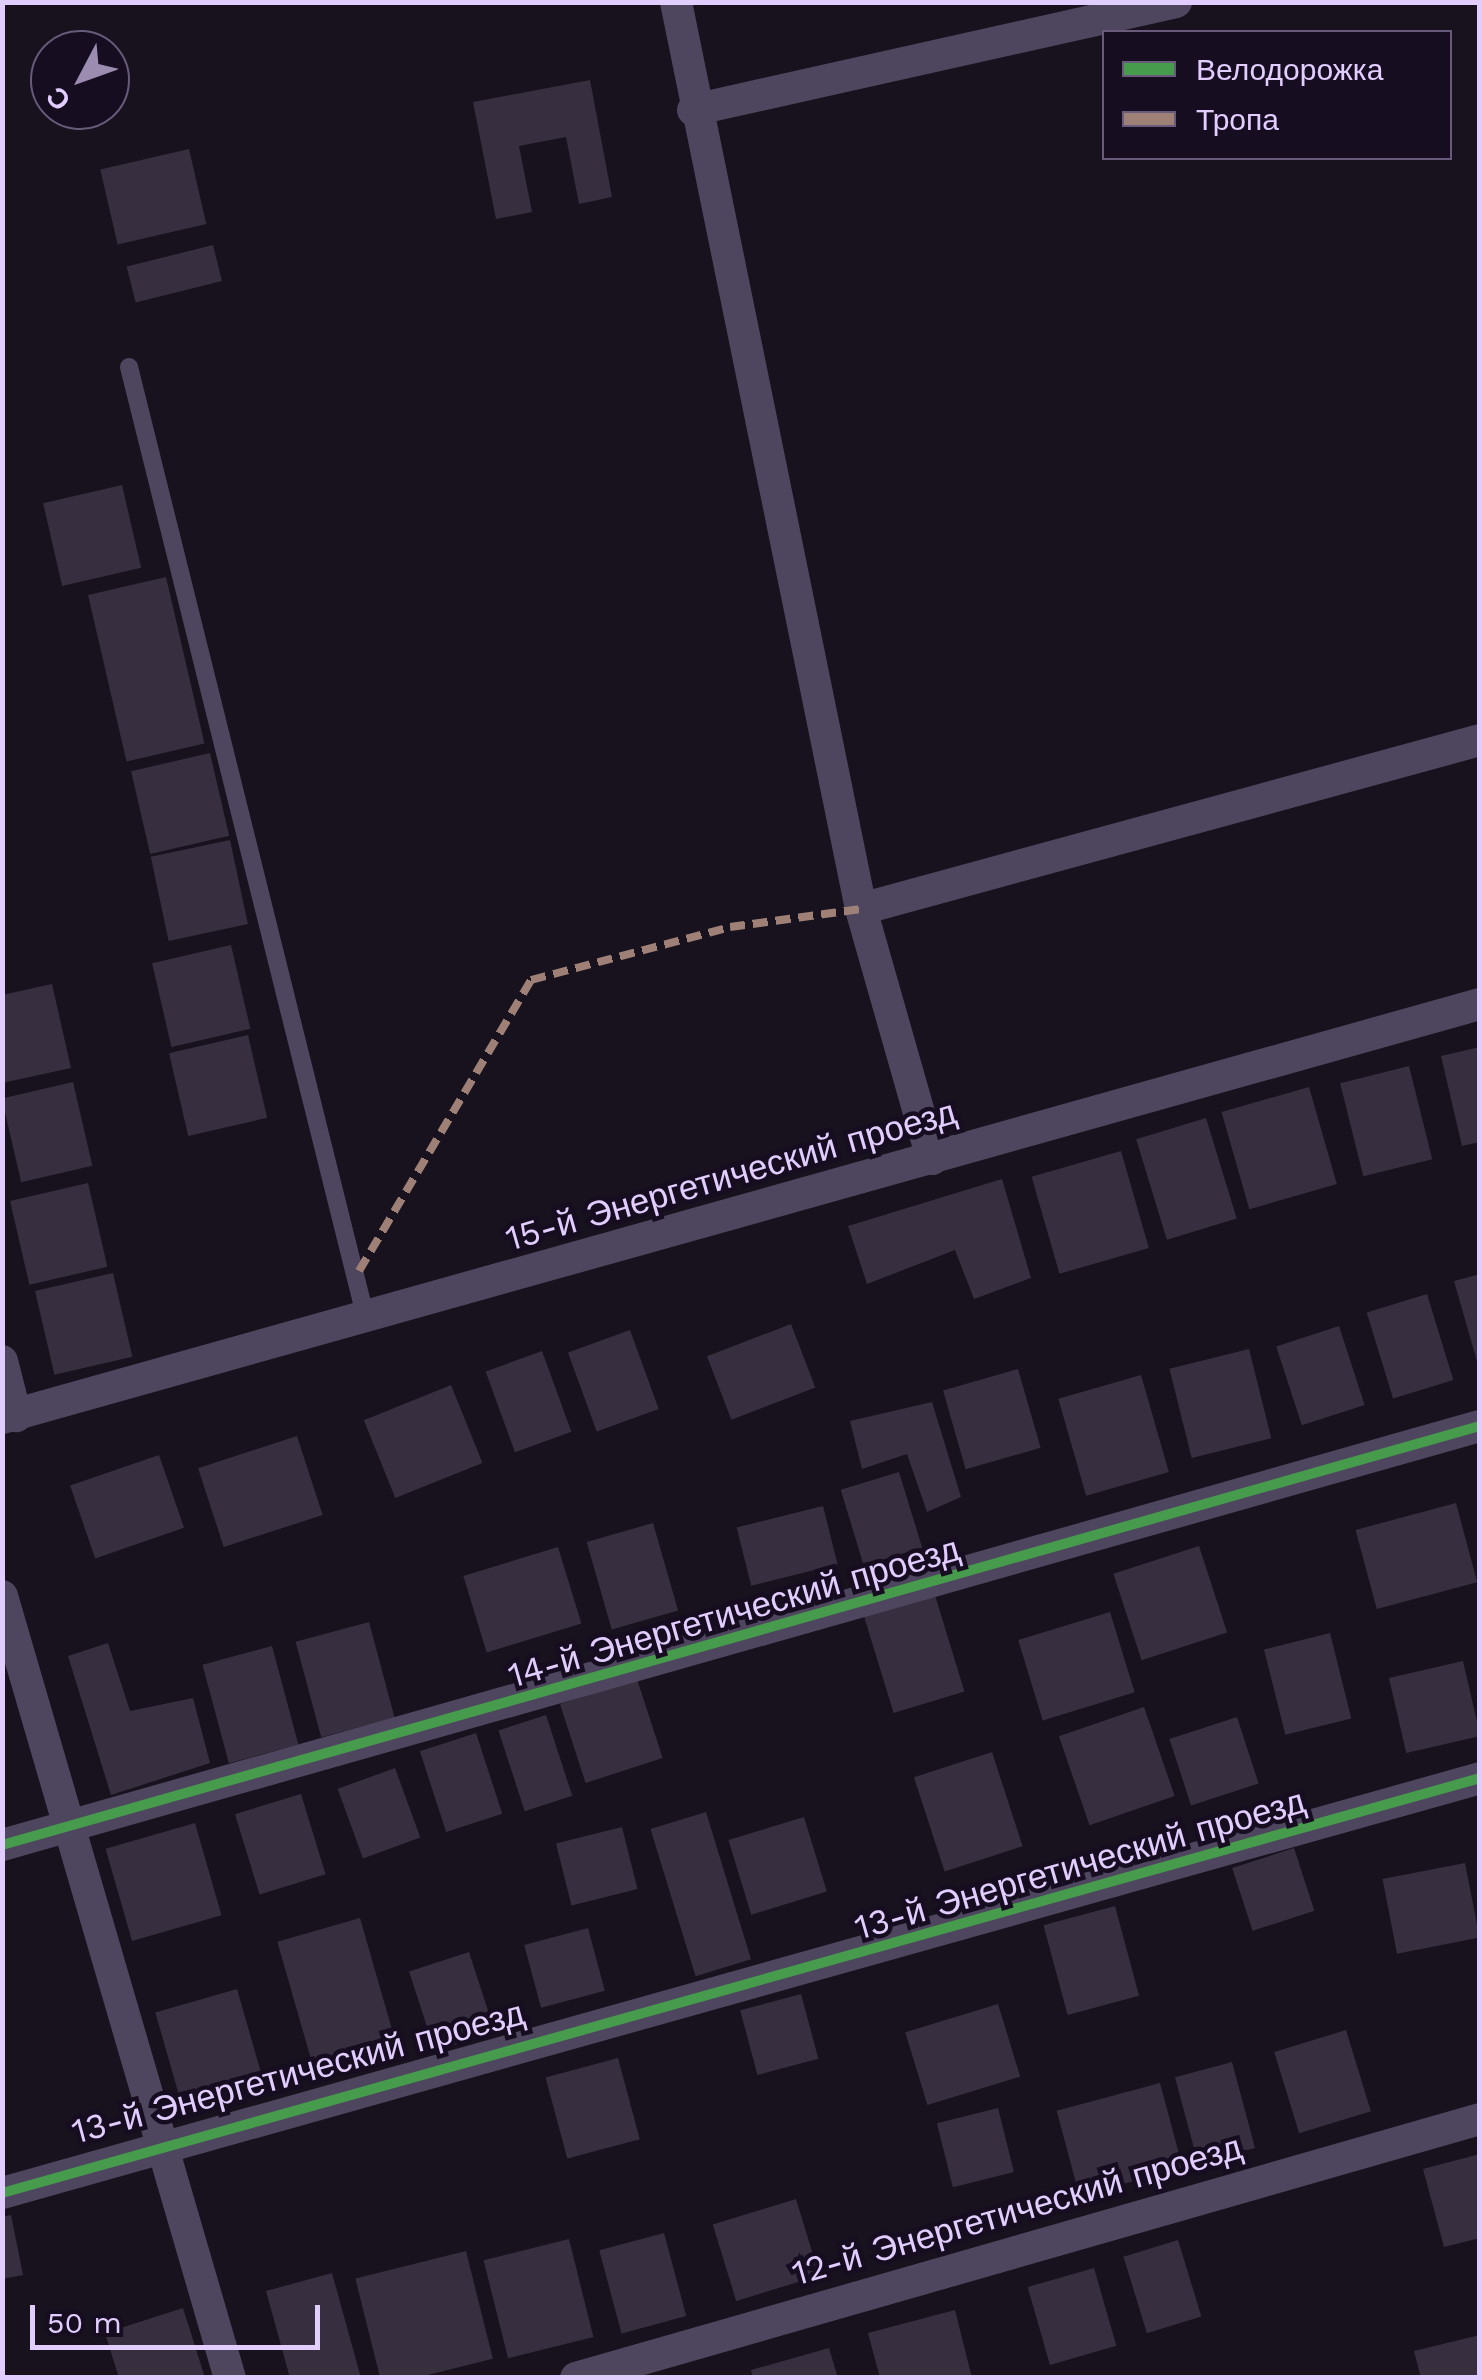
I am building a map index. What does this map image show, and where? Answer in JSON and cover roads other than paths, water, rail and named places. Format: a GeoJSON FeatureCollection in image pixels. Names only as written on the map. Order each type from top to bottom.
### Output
{"type":"FeatureCollection","features":[{"type":"Feature","properties":{"kind":"street"},"geometry":{"type":"LineString","coordinates":[[676,2],[692,110],[861,909],[932,1159]]}},
{"type":"Feature","properties":{"kind":"street"},"geometry":{"type":"LineString","coordinates":[[692,110],[1176,2]]}},
{"type":"Feature","properties":{"kind":"street"},"geometry":{"type":"LineString","coordinates":[[861,909],[1480,740]]}},
{"type":"Feature","properties":{"kind":"street","name":"15-й Энергетический проезд"},"geometry":{"type":"LineString","coordinates":[[9,1417],[1480,1004]]}},
{"type":"Feature","properties":{"kind":"street"},"geometry":{"type":"LineString","coordinates":[[2,1361],[9,1417]]}},
{"type":"Feature","properties":{"kind":"street","name":"14-й Энергетический проезд"},"geometry":{"type":"LineString","coordinates":[[2,1845],[70,1830],[1480,1426]]}},
{"type":"Feature","properties":{"kind":"street"},"geometry":{"type":"LineString","coordinates":[[2,1596],[170,2153],[230,2378]]}},
{"type":"Feature","properties":{"kind":"street","name":"13-й Энергетический проезд"},"geometry":{"type":"LineString","coordinates":[[2,2193],[170,2153],[1480,1778]]}},
{"type":"Feature","properties":{"kind":"street","name":"12-й Энергетический проезд"},"geometry":{"type":"LineString","coordinates":[[576,2378],[1480,2119]]}},
{"type":"Feature","properties":{"kind":"lane"},"geometry":{"type":"LineString","coordinates":[[129,367],[366,1319]]}}]}
